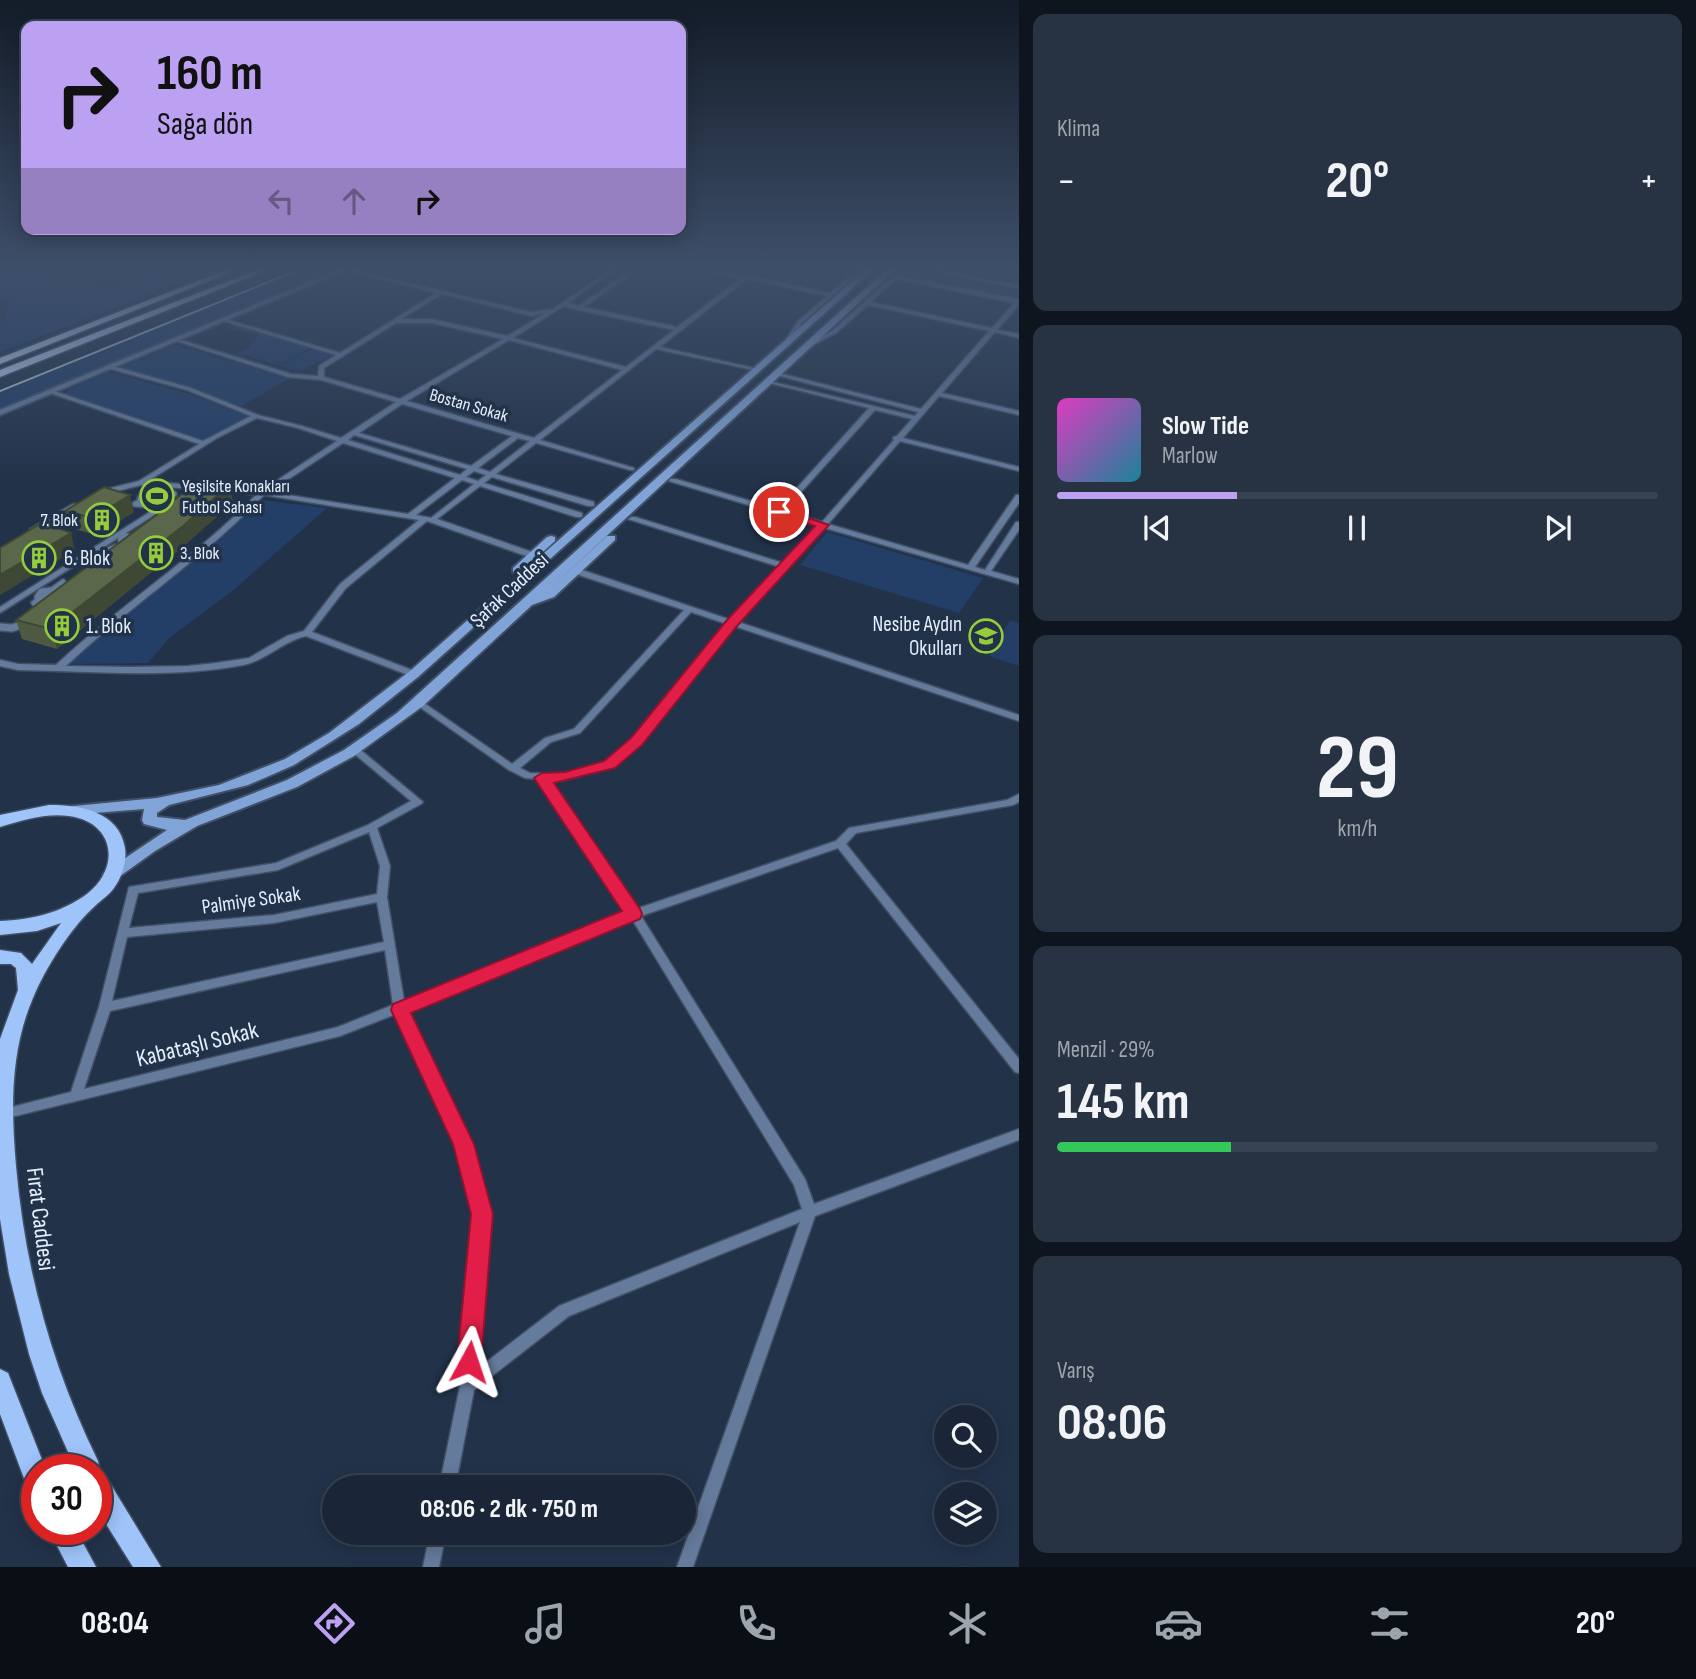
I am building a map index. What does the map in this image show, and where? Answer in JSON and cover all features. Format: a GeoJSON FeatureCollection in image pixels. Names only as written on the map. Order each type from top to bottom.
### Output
{"type":"FeatureCollection","features":[{"type":"Feature","properties":{"kind":"highway"},"geometry":{"type":"LineString","coordinates":[[0,361],[46,343]]}},
{"type":"Feature","properties":{"kind":"highway"},"geometry":{"type":"LineString","coordinates":[[3,374],[80,343]]}},
{"type":"Feature","properties":{"kind":"main road","name":"Şafak Caddesi"},"geometry":{"type":"LineString","coordinates":[[111,875],[145,850],[189,825],[220,810],[274,792],[387,728],[418,703],[809,343]]}},
{"type":"Feature","properties":{"kind":"main road","name":"Şafak Caddesi"},"geometry":{"type":"LineString","coordinates":[[67,810],[110,808],[177,799],[244,782],[296,759],[354,721],[414,674],[786,344]]}},
{"type":"Feature","properties":{"kind":"main road"},"geometry":{"type":"LineString","coordinates":[[502,595],[501,584],[532,555],[657,447],[673,444]]}},
{"type":"Feature","properties":{"kind":"main road"},"geometry":{"type":"LineString","coordinates":[[524,604],[550,595],[698,460],[694,450]]}},
{"type":"Feature","properties":{"kind":"main road"},"geometry":{"type":"LineString","coordinates":[[177,799],[150,811],[149,820],[168,825],[189,825]]}},
{"type":"Feature","properties":{"kind":"main road"},"geometry":{"type":"LineString","coordinates":[[0,810],[67,810],[92,817],[111,832],[115,840],[117,857],[111,875]]}},
{"type":"Feature","properties":{"kind":"main road"},"geometry":{"type":"LineString","coordinates":[[0,821],[29,812]]}},
{"type":"Feature","properties":{"kind":"main road","name":"Fırat Caddesi"},"geometry":{"type":"LineString","coordinates":[[82,1454],[54,1392],[26,1305],[8,1210],[3,1083],[11,1034],[25,994],[50,951],[111,875]]}},
{"type":"Feature","properties":{"kind":"main road"},"geometry":{"type":"LineString","coordinates":[[0,928],[23,927],[51,921],[88,901]]}},
{"type":"Feature","properties":{"kind":"main road"},"geometry":{"type":"LineString","coordinates":[[0,957],[18,957],[24,962],[27,970],[25,994]]}},
{"type":"Feature","properties":{"kind":"main road"},"geometry":{"type":"LineString","coordinates":[[0,1381],[5,1414],[24,1454]]}},
{"type":"Feature","properties":{"kind":"main road"},"geometry":{"type":"LineString","coordinates":[[112,1509],[148,1567]]}},
{"type":"Feature","properties":{"kind":"main road"},"geometry":{"type":"LineString","coordinates":[[71,1545],[83,1567]]}},
{"type":"Feature","properties":{"kind":"street"},"geometry":{"type":"LineString","coordinates":[[0,413],[168,343]]}},
{"type":"Feature","properties":{"kind":"street","name":"Bostan Sokak"},"geometry":{"type":"LineString","coordinates":[[186,343],[290,376],[321,378],[632,469]]}},
{"type":"Feature","properties":{"kind":"street"},"geometry":{"type":"LineString","coordinates":[[301,343],[341,355]]}},
{"type":"Feature","properties":{"kind":"street"},"geometry":{"type":"LineString","coordinates":[[321,378],[321,367],[360,343]]}},
{"type":"Feature","properties":{"kind":"street"},"geometry":{"type":"LineString","coordinates":[[59,667],[85,642],[224,531],[262,493],[402,401],[499,343]]}},
{"type":"Feature","properties":{"kind":"street"},"geometry":{"type":"LineString","coordinates":[[527,343],[625,369]]}},
{"type":"Feature","properties":{"kind":"street"},"geometry":{"type":"LineString","coordinates":[[307,633],[343,586],[659,343]]}},
{"type":"Feature","properties":{"kind":"street"},"geometry":{"type":"LineString","coordinates":[[802,349],[813,343]]}},
{"type":"Feature","properties":{"kind":"street"},"geometry":{"type":"LineString","coordinates":[[418,703],[512,768],[528,776],[565,777],[610,765],[637,742],[732,623],[823,525],[896,438],[982,343]]}},
{"type":"Feature","properties":{"kind":"street"},"geometry":{"type":"LineString","coordinates":[[654,347],[756,370]]}},
{"type":"Feature","properties":{"kind":"street"},"geometry":{"type":"LineString","coordinates":[[110,367],[189,389],[257,416],[579,515]]}},
{"type":"Feature","properties":{"kind":"street"},"geometry":{"type":"LineString","coordinates":[[775,374],[918,414]]}},
{"type":"Feature","properties":{"kind":"street"},"geometry":{"type":"LineString","coordinates":[[766,381],[874,407],[918,414]]}},
{"type":"Feature","properties":{"kind":"street"},"geometry":{"type":"LineString","coordinates":[[52,392],[205,444]]}},
{"type":"Feature","properties":{"kind":"street"},"geometry":{"type":"LineString","coordinates":[[938,394],[1019,413]]}},
{"type":"Feature","properties":{"kind":"street"},"geometry":{"type":"LineString","coordinates":[[779,512],[874,407]]}},
{"type":"Feature","properties":{"kind":"street"},"geometry":{"type":"LineString","coordinates":[[141,483],[257,416]]}},
{"type":"Feature","properties":{"kind":"street"},"geometry":{"type":"LineString","coordinates":[[353,433],[591,504]]}},
{"type":"Feature","properties":{"kind":"street"},"geometry":{"type":"LineString","coordinates":[[410,516],[517,435]]}},
{"type":"Feature","properties":{"kind":"street"},"geometry":{"type":"LineString","coordinates":[[896,438],[1019,469]]}},
{"type":"Feature","properties":{"kind":"street"},"geometry":{"type":"LineString","coordinates":[[673,481],[1019,582]]}},
{"type":"Feature","properties":{"kind":"street"},"geometry":{"type":"LineString","coordinates":[[90,498],[141,483],[262,493],[429,519],[532,555]]}},
{"type":"Feature","properties":{"kind":"street"},"geometry":{"type":"LineString","coordinates":[[123,551],[136,523],[172,502],[175,493],[144,492],[140,499],[142,501]]}},
{"type":"Feature","properties":{"kind":"street"},"geometry":{"type":"LineString","coordinates":[[970,568],[1019,497]]}},
{"type":"Feature","properties":{"kind":"street"},"geometry":{"type":"LineString","coordinates":[[158,509],[157,506],[135,503],[172,502],[181,506],[176,512]]}},
{"type":"Feature","properties":{"kind":"street"},"geometry":{"type":"LineString","coordinates":[[23,536],[79,504]]}},
{"type":"Feature","properties":{"kind":"street"},"geometry":{"type":"LineString","coordinates":[[632,519],[785,566]]}},
{"type":"Feature","properties":{"kind":"street"},"geometry":{"type":"LineString","coordinates":[[136,523],[143,529]]}},
{"type":"Feature","properties":{"kind":"street"},"geometry":{"type":"LineString","coordinates":[[987,572],[1019,524]]}},
{"type":"Feature","properties":{"kind":"street"},"geometry":{"type":"LineString","coordinates":[[93,562],[130,539]]}},
{"type":"Feature","properties":{"kind":"street"},"geometry":{"type":"LineString","coordinates":[[0,610],[83,558],[130,539]]}},
{"type":"Feature","properties":{"kind":"street"},"geometry":{"type":"LineString","coordinates":[[83,558],[104,566]]}},
{"type":"Feature","properties":{"kind":"street"},"geometry":{"type":"LineString","coordinates":[[576,571],[1019,718]]}},
{"type":"Feature","properties":{"kind":"street"},"geometry":{"type":"LineString","coordinates":[[20,597],[38,603],[39,593],[66,583],[52,577]]}},
{"type":"Feature","properties":{"kind":"street"},"geometry":{"type":"LineString","coordinates":[[512,768],[524,762],[546,740],[568,737],[577,731],[689,609]]}},
{"type":"Feature","properties":{"kind":"street"},"geometry":{"type":"LineString","coordinates":[[0,627],[12,628],[37,616]]}},
{"type":"Feature","properties":{"kind":"street"},"geometry":{"type":"LineString","coordinates":[[0,663],[165,670],[248,662],[295,635],[307,633],[414,674]]}},
{"type":"Feature","properties":{"kind":"street"},"geometry":{"type":"LineString","coordinates":[[76,1096],[106,1007],[133,890],[278,866],[372,827],[418,802],[354,749]]}},
{"type":"Feature","properties":{"kind":"street"},"geometry":{"type":"LineString","coordinates":[[542,778],[634,914],[800,1183],[810,1212],[685,1567]]}},
{"type":"Feature","properties":{"kind":"street","name":"Kabataşlı Sokak"},"geometry":{"type":"LineString","coordinates":[[3,1114],[340,1031],[400,1010],[634,914],[840,844],[853,830],[1010,803],[1019,797]]}},
{"type":"Feature","properties":{"kind":"street"},"geometry":{"type":"LineString","coordinates":[[372,827],[385,866],[382,897],[400,1010],[463,1144],[482,1214],[467,1386],[450,1475]]}},
{"type":"Feature","properties":{"kind":"street"},"geometry":{"type":"LineString","coordinates":[[840,844],[1019,1068]]}},
{"type":"Feature","properties":{"kind":"street","name":"Palmiye Sokak"},"geometry":{"type":"LineString","coordinates":[[124,933],[274,919],[382,897]]}},
{"type":"Feature","properties":{"kind":"street"},"geometry":{"type":"LineString","coordinates":[[106,1007],[390,945]]}},
{"type":"Feature","properties":{"kind":"street"},"geometry":{"type":"LineString","coordinates":[[467,1386],[564,1311],[810,1212],[1019,1134]]}},
{"type":"Feature","properties":{"kind":"street"},"geometry":{"type":"LineString","coordinates":[[431,1567],[436,1545]]}},
{"type":"Feature","properties":{"kind":"shaded area"},"geometry":{"type":"Polygon","coordinates":[[[0,343],[23,343],[0,352],[0,343]]]}},
{"type":"Feature","properties":{"kind":"shaded area"},"geometry":{"type":"Polygon","coordinates":[[[122,343],[163,343],[0,411],[0,393],[122,343]]]}},
{"type":"Feature","properties":{"kind":"shaded area"},"geometry":{"type":"Polygon","coordinates":[[[252,343],[299,343],[312,347],[279,365],[237,353],[248,349],[252,343]]]}},
{"type":"Feature","properties":{"kind":"shaded area"},"geometry":{"type":"Polygon","coordinates":[[[176,345],[289,379],[240,407],[123,370],[122,367],[176,345]]]}},
{"type":"Feature","properties":{"kind":"shaded area"},"geometry":{"type":"Polygon","coordinates":[[[312,349],[331,355],[301,371],[280,366],[312,349]]]}},
{"type":"Feature","properties":{"kind":"shaded area"},"geometry":{"type":"Polygon","coordinates":[[[109,372],[189,394],[250,417],[205,440],[66,394],[68,390],[109,372]]]}},
{"type":"Feature","properties":{"kind":"shaded area"},"geometry":{"type":"Polygon","coordinates":[[[261,500],[327,508],[231,592],[169,638],[148,663],[69,664],[90,642],[261,500]]]}},
{"type":"Feature","properties":{"kind":"shaded area"},"geometry":{"type":"Polygon","coordinates":[[[827,532],[983,578],[959,613],[800,565],[827,532]]]}},
{"type":"Feature","properties":{"kind":"shaded area"},"geometry":{"type":"Polygon","coordinates":[[[1010,620],[1019,623],[1019,666],[989,656],[1010,620]]]}},
{"type":"Feature","properties":{"kind":"building"},"geometry":{"type":"Polygon","coordinates":[[[199,480],[230,484],[183,526],[51,629],[16,620],[155,516],[199,480]]]}},
{"type":"Feature","properties":{"kind":"building"},"geometry":{"type":"Polygon","coordinates":[[[104,487],[130,495],[93,518],[65,511],[104,487]]]}},
{"type":"Feature","properties":{"kind":"building"},"geometry":{"type":"Polygon","coordinates":[[[43,522],[71,533],[0,575],[0,548],[43,522]]]}},
{"type":"Feature","properties":{"kind":"tram line"},"geometry":{"type":"LineString","coordinates":[[0,391],[118,343]]}},
{"type":"Feature","properties":{"kind":"place","name":"Yeşilsite Konakları Futbol Sahası"},"geometry":{"type":"Point","coordinates":[157,496]}},
{"type":"Feature","properties":{"kind":"place","name":"7. Blok"},"geometry":{"type":"Point","coordinates":[102,520]}},
{"type":"Feature","properties":{"kind":"place","name":"3. Blok"},"geometry":{"type":"Point","coordinates":[156,553]}},
{"type":"Feature","properties":{"kind":"place","name":"6. Blok"},"geometry":{"type":"Point","coordinates":[39,558]}},
{"type":"Feature","properties":{"kind":"place","name":"1. Blok"},"geometry":{"type":"Point","coordinates":[62,626]}},
{"type":"Feature","properties":{"kind":"place","name":"Nesibe Aydın Okulları"},"geometry":{"type":"Point","coordinates":[986,636]}},
{"type":"Feature","properties":{"kind":"route"},"geometry":{"type":"LineString","coordinates":[[469,1362],[482,1214],[463,1144],[400,1010],[634,914],[542,778],[565,777],[610,765],[637,742],[732,623],[823,525],[779,512]]}}]}
